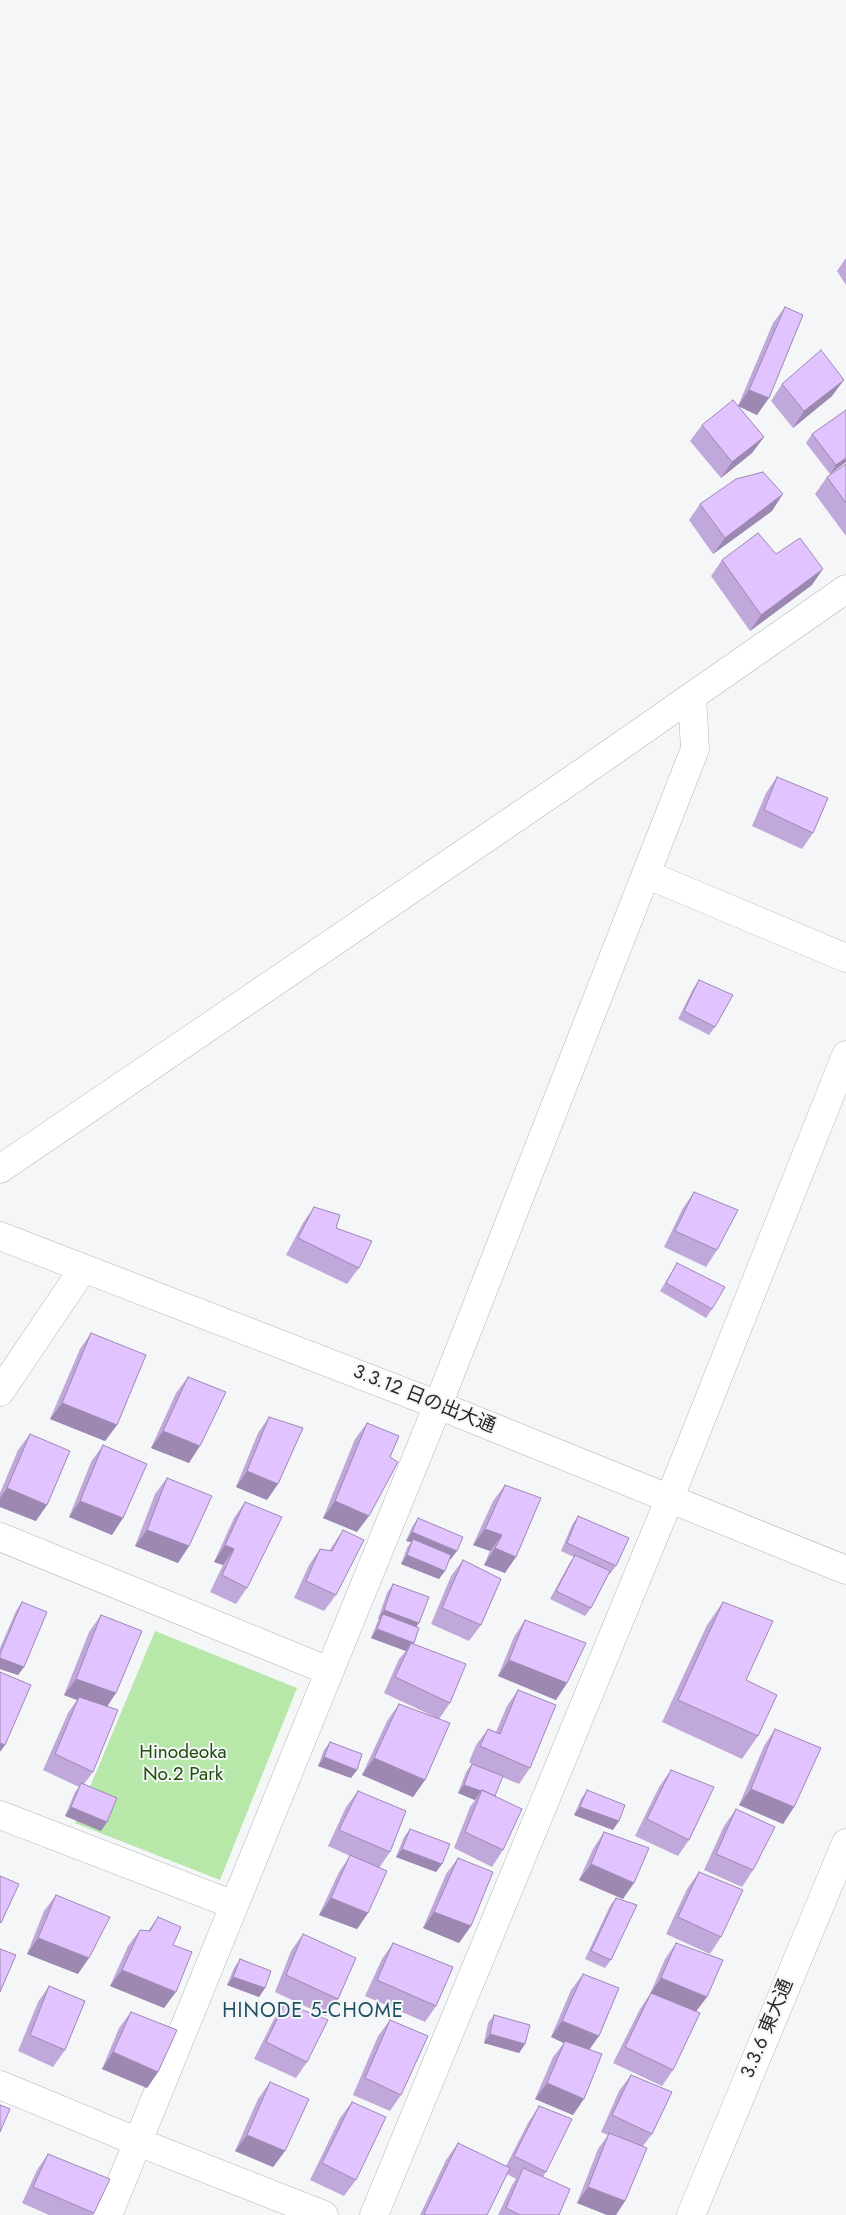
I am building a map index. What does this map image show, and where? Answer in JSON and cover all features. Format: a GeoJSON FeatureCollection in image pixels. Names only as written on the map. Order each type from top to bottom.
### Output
{"type":"FeatureCollection","features":[{"type":"Feature","properties":{"kind":"street"},"geometry":{"type":"LineString","coordinates":[[0,1169],[576,777],[846,589]]}},
{"type":"Feature","properties":{"kind":"street"},"geometry":{"type":"LineString","coordinates":[[108,2215],[438,1405],[695,749],[692,696]]}},
{"type":"Feature","properties":{"kind":"street"},"geometry":{"type":"LineString","coordinates":[[646,874],[846,958]]}},
{"type":"Feature","properties":{"kind":"street"},"geometry":{"type":"LineString","coordinates":[[374,2215],[669,1500],[846,1055]]}},
{"type":"Feature","properties":{"kind":"street","name":"3.3.12 日の出大通"},"geometry":{"type":"LineString","coordinates":[[0,1236],[438,1405],[846,1570]]}},
{"type":"Feature","properties":{"kind":"street"},"geometry":{"type":"LineString","coordinates":[[0,1392],[83,1269]]}},
{"type":"Feature","properties":{"kind":"street"},"geometry":{"type":"LineString","coordinates":[[0,1538],[329,1671]]}},
{"type":"Feature","properties":{"kind":"street"},"geometry":{"type":"LineString","coordinates":[[0,1815],[234,1905]]}},
{"type":"Feature","properties":{"kind":"street","name":"3.3.6 東大通"},"geometry":{"type":"LineString","coordinates":[[691,2215],[846,1843]]}},
{"type":"Feature","properties":{"kind":"street"},"geometry":{"type":"LineString","coordinates":[[0,2085],[138,2142],[324,2215]]}},
{"type":"Feature","properties":{"kind":"green space","name":"Hinodeoka No.2 Park"},"geometry":{"type":"Polygon","coordinates":[[[155,1631],[297,1688],[220,1880],[75,1823],[155,1631]]]}},
{"type":"Feature","properties":{"kind":"building"},"geometry":{"type":"Polygon","coordinates":[[[785,307],[803,315],[769,398],[749,390],[785,307]]]}},
{"type":"Feature","properties":{"kind":"building"},"geometry":{"type":"Polygon","coordinates":[[[821,350],[844,380],[804,411],[782,384],[821,350]]]}},
{"type":"Feature","properties":{"kind":"building"},"geometry":{"type":"Polygon","coordinates":[[[733,400],[764,437],[732,462],[702,425],[733,400]]]}},
{"type":"Feature","properties":{"kind":"building"},"geometry":{"type":"Polygon","coordinates":[[[846,410],[846,458],[836,465],[812,434],[846,410]]]}},
{"type":"Feature","properties":{"kind":"building"},"geometry":{"type":"Polygon","coordinates":[[[846,464],[846,503],[827,477],[846,464]]]}},
{"type":"Feature","properties":{"kind":"building"},"geometry":{"type":"Polygon","coordinates":[[[763,472],[783,494],[725,538],[700,504],[736,479],[763,472]]]}},
{"type":"Feature","properties":{"kind":"building"},"geometry":{"type":"Polygon","coordinates":[[[758,533],[776,554],[800,538],[823,569],[761,615],[722,560],[758,533]]]}},
{"type":"Feature","properties":{"kind":"building"},"geometry":{"type":"Polygon","coordinates":[[[777,777],[828,798],[813,833],[764,810],[777,777]]]}},
{"type":"Feature","properties":{"kind":"building"},"geometry":{"type":"Polygon","coordinates":[[[699,980],[733,995],[715,1027],[684,1011],[699,980]]]}},
{"type":"Feature","properties":{"kind":"building"},"geometry":{"type":"Polygon","coordinates":[[[694,1192],[738,1210],[717,1250],[675,1231],[694,1192]]]}},
{"type":"Feature","properties":{"kind":"building"},"geometry":{"type":"Polygon","coordinates":[[[314,1207],[340,1215],[336,1228],[372,1241],[359,1268],[298,1238],[314,1207]]]}},
{"type":"Feature","properties":{"kind":"building"},"geometry":{"type":"Polygon","coordinates":[[[677,1263],[725,1287],[712,1309],[666,1283],[677,1263]]]}},
{"type":"Feature","properties":{"kind":"building"},"geometry":{"type":"Polygon","coordinates":[[[91,1333],[146,1355],[117,1425],[62,1403],[91,1333]]]}},
{"type":"Feature","properties":{"kind":"building"},"geometry":{"type":"Polygon","coordinates":[[[188,1377],[226,1392],[200,1446],[163,1431],[188,1377]]]}},
{"type":"Feature","properties":{"kind":"building"},"geometry":{"type":"Polygon","coordinates":[[[269,1417],[303,1428],[278,1484],[247,1471],[269,1417]]]}},
{"type":"Feature","properties":{"kind":"building"},"geometry":{"type":"Polygon","coordinates":[[[367,1423],[399,1436],[390,1457],[398,1462],[369,1516],[335,1501],[367,1423]]]}},
{"type":"Feature","properties":{"kind":"building"},"geometry":{"type":"Polygon","coordinates":[[[30,1434],[70,1451],[47,1505],[7,1488],[30,1434]]]}},
{"type":"Feature","properties":{"kind":"building"},"geometry":{"type":"Polygon","coordinates":[[[103,1445],[147,1464],[123,1518],[80,1501],[103,1445]]]}},
{"type":"Feature","properties":{"kind":"building"},"geometry":{"type":"Polygon","coordinates":[[[167,1478],[212,1496],[189,1546],[147,1530],[167,1478]]]}},
{"type":"Feature","properties":{"kind":"building"},"geometry":{"type":"Polygon","coordinates":[[[505,1485],[541,1498],[516,1557],[495,1548],[502,1535],[485,1529],[505,1485]]]}},
{"type":"Feature","properties":{"kind":"building"},"geometry":{"type":"Polygon","coordinates":[[[245,1502],[282,1517],[247,1588],[222,1575],[234,1549],[225,1545],[245,1502]]]}},
{"type":"Feature","properties":{"kind":"building"},"geometry":{"type":"Polygon","coordinates":[[[578,1516],[629,1538],[616,1566],[567,1543],[578,1516]]]}},
{"type":"Feature","properties":{"kind":"building"},"geometry":{"type":"Polygon","coordinates":[[[418,1518],[463,1537],[457,1551],[412,1532],[418,1518]]]}},
{"type":"Feature","properties":{"kind":"building"},"geometry":{"type":"Polygon","coordinates":[[[343,1530],[364,1540],[336,1595],[306,1581],[320,1549],[332,1551],[343,1530]]]}},
{"type":"Feature","properties":{"kind":"building"},"geometry":{"type":"Polygon","coordinates":[[[413,1539],[451,1555],[445,1571],[407,1555],[413,1539]]]}},
{"type":"Feature","properties":{"kind":"building"},"geometry":{"type":"Polygon","coordinates":[[[575,1555],[610,1571],[591,1608],[556,1591],[575,1555]]]}},
{"type":"Feature","properties":{"kind":"building"},"geometry":{"type":"Polygon","coordinates":[[[463,1560],[501,1579],[481,1625],[442,1608],[463,1560]]]}},
{"type":"Feature","properties":{"kind":"building"},"geometry":{"type":"Polygon","coordinates":[[[393,1584],[429,1597],[419,1623],[384,1610],[393,1584]]]}},
{"type":"Feature","properties":{"kind":"building"},"geometry":{"type":"Polygon","coordinates":[[[22,1602],[47,1612],[24,1667],[0,1658],[22,1602]]]}},
{"type":"Feature","properties":{"kind":"building"},"geometry":{"type":"Polygon","coordinates":[[[723,1602],[773,1621],[746,1680],[777,1695],[758,1736],[678,1700],[723,1602]]]}},
{"type":"Feature","properties":{"kind":"building"},"geometry":{"type":"Polygon","coordinates":[[[383,1614],[419,1628],[414,1643],[377,1629],[383,1614]]]}},
{"type":"Feature","properties":{"kind":"building"},"geometry":{"type":"Polygon","coordinates":[[[101,1615],[142,1631],[116,1693],[76,1679],[101,1615]]]}},
{"type":"Feature","properties":{"kind":"building"},"geometry":{"type":"Polygon","coordinates":[[[525,1620],[586,1643],[567,1683],[509,1660],[525,1620]]]}},
{"type":"Feature","properties":{"kind":"building"},"geometry":{"type":"Polygon","coordinates":[[[411,1643],[466,1664],[450,1703],[395,1677],[411,1643]]]}},
{"type":"Feature","properties":{"kind":"building"},"geometry":{"type":"Polygon","coordinates":[[[0,1672],[31,1685],[5,1745],[0,1743],[0,1672]]]}},
{"type":"Feature","properties":{"kind":"building"},"geometry":{"type":"Polygon","coordinates":[[[518,1690],[556,1705],[530,1768],[480,1746],[488,1729],[500,1734],[518,1690]]]}},
{"type":"Feature","properties":{"kind":"building"},"geometry":{"type":"Polygon","coordinates":[[[79,1697],[118,1710],[93,1772],[55,1754],[79,1697]]]}},
{"type":"Feature","properties":{"kind":"building"},"geometry":{"type":"Polygon","coordinates":[[[399,1704],[450,1723],[425,1780],[374,1758],[399,1704]]]}},
{"type":"Feature","properties":{"kind":"building"},"geometry":{"type":"Polygon","coordinates":[[[775,1729],[821,1748],[794,1807],[751,1789],[775,1729]]]}},
{"type":"Feature","properties":{"kind":"building"},"geometry":{"type":"Polygon","coordinates":[[[330,1742],[362,1754],[357,1770],[324,1757],[330,1742]]]}},
{"type":"Feature","properties":{"kind":"building"},"geometry":{"type":"Polygon","coordinates":[[[472,1764],[503,1776],[495,1796],[464,1785],[472,1764]]]}},
{"type":"Feature","properties":{"kind":"building"},"geometry":{"type":"Polygon","coordinates":[[[671,1770],[714,1787],[689,1840],[647,1819],[671,1770]]]}},
{"type":"Feature","properties":{"kind":"building"},"geometry":{"type":"Polygon","coordinates":[[[81,1783],[117,1798],[107,1822],[71,1807],[81,1783]]]}},
{"type":"Feature","properties":{"kind":"building"},"geometry":{"type":"Polygon","coordinates":[[[482,1790],[522,1809],[503,1850],[465,1832],[482,1790]]]}},
{"type":"Feature","properties":{"kind":"building"},"geometry":{"type":"Polygon","coordinates":[[[587,1790],[625,1805],[619,1821],[580,1807],[587,1790]]]}},
{"type":"Feature","properties":{"kind":"building"},"geometry":{"type":"Polygon","coordinates":[[[358,1791],[406,1811],[390,1852],[339,1830],[358,1791]]]}},
{"type":"Feature","properties":{"kind":"building"},"geometry":{"type":"Polygon","coordinates":[[[736,1809],[775,1827],[753,1870],[716,1854],[736,1809]]]}},
{"type":"Feature","properties":{"kind":"building"},"geometry":{"type":"Polygon","coordinates":[[[410,1829],[450,1844],[442,1864],[402,1849],[410,1829]]]}},
{"type":"Feature","properties":{"kind":"building"},"geometry":{"type":"Polygon","coordinates":[[[604,1832],[649,1848],[634,1883],[591,1864],[604,1832]]]}},
{"type":"Feature","properties":{"kind":"building"},"geometry":{"type":"Polygon","coordinates":[[[350,1855],[387,1871],[368,1913],[331,1898],[350,1855]]]}},
{"type":"Feature","properties":{"kind":"building"},"geometry":{"type":"Polygon","coordinates":[[[458,1858],[493,1872],[471,1926],[434,1912],[458,1858]]]}},
{"type":"Feature","properties":{"kind":"building"},"geometry":{"type":"Polygon","coordinates":[[[699,1872],[743,1890],[721,1937],[678,1917],[699,1872]]]}},
{"type":"Feature","properties":{"kind":"building"},"geometry":{"type":"Polygon","coordinates":[[[0,1876],[19,1884],[1,1923],[0,1922],[0,1876]]]}},
{"type":"Feature","properties":{"kind":"building"},"geometry":{"type":"Polygon","coordinates":[[[56,1895],[110,1917],[89,1958],[38,1938],[56,1895]]]}},
{"type":"Feature","properties":{"kind":"building"},"geometry":{"type":"Polygon","coordinates":[[[616,1898],[637,1905],[611,1960],[591,1951],[616,1898]]]}},
{"type":"Feature","properties":{"kind":"building"},"geometry":{"type":"Polygon","coordinates":[[[158,1917],[181,1927],[173,1945],[192,1952],[176,1992],[122,1970],[140,1930],[150,1931],[158,1917]]]}},
{"type":"Feature","properties":{"kind":"building"},"geometry":{"type":"Polygon","coordinates":[[[303,1934],[356,1958],[338,1999],[286,1975],[303,1934]]]}},
{"type":"Feature","properties":{"kind":"building"},"geometry":{"type":"Polygon","coordinates":[[[393,1943],[453,1967],[436,2006],[377,1980],[393,1943]]]}},
{"type":"Feature","properties":{"kind":"building"},"geometry":{"type":"Polygon","coordinates":[[[676,1943],[723,1960],[707,1997],[661,1978],[676,1943]]]}},
{"type":"Feature","properties":{"kind":"building"},"geometry":{"type":"Polygon","coordinates":[[[0,1949],[16,1955],[0,1992],[0,1949]]]}},
{"type":"Feature","properties":{"kind":"building"},"geometry":{"type":"Polygon","coordinates":[[[240,1959],[271,1971],[265,1988],[233,1977],[240,1959]]]}},
{"type":"Feature","properties":{"kind":"building"},"geometry":{"type":"Polygon","coordinates":[[[583,1974],[619,1988],[599,2036],[562,2021],[583,1974]]]}},
{"type":"Feature","properties":{"kind":"building"},"geometry":{"type":"Polygon","coordinates":[[[49,1986],[85,2001],[65,2050],[30,2035],[49,1986]]]}},
{"type":"Feature","properties":{"kind":"building"},"geometry":{"type":"Polygon","coordinates":[[[651,1993],[700,2013],[673,2070],[625,2047],[651,1993]]]}},
{"type":"Feature","properties":{"kind":"building"},"geometry":{"type":"Polygon","coordinates":[[[285,2003],[328,2020],[307,2062],[266,2042],[285,2003]]]}},
{"type":"Feature","properties":{"kind":"building"},"geometry":{"type":"Polygon","coordinates":[[[131,2012],[177,2030],[158,2072],[113,2052],[131,2012]]]}},
{"type":"Feature","properties":{"kind":"building"},"geometry":{"type":"Polygon","coordinates":[[[494,2015],[530,2025],[525,2044],[490,2034],[494,2015]]]}},
{"type":"Feature","properties":{"kind":"building"},"geometry":{"type":"Polygon","coordinates":[[[390,2020],[428,2036],[401,2095],[365,2078],[390,2020]]]}},
{"type":"Feature","properties":{"kind":"building"},"geometry":{"type":"Polygon","coordinates":[[[565,2041],[602,2054],[584,2099],[547,2083],[565,2041]]]}},
{"type":"Feature","properties":{"kind":"building"},"geometry":{"type":"Polygon","coordinates":[[[631,2075],[672,2092],[652,2134],[612,2115],[631,2075]]]}},
{"type":"Feature","properties":{"kind":"building"},"geometry":{"type":"Polygon","coordinates":[[[270,2082],[309,2099],[285,2151],[247,2135],[270,2082]]]}},
{"type":"Feature","properties":{"kind":"building"},"geometry":{"type":"Polygon","coordinates":[[[352,2102],[386,2117],[356,2180],[322,2163],[352,2102]]]}},
{"type":"Feature","properties":{"kind":"building"},"geometry":{"type":"Polygon","coordinates":[[[0,2105],[10,2109],[0,2132],[0,2105]]]}},
{"type":"Feature","properties":{"kind":"building"},"geometry":{"type":"Polygon","coordinates":[[[539,2106],[572,2119],[546,2172],[514,2156],[539,2106]]]}},
{"type":"Feature","properties":{"kind":"building"},"geometry":{"type":"Polygon","coordinates":[[[609,2133],[647,2148],[625,2201],[588,2187],[609,2133]]]}},
{"type":"Feature","properties":{"kind":"building"},"geometry":{"type":"Polygon","coordinates":[[[458,2143],[510,2168],[487,2215],[426,2215],[424,2214],[458,2143]]]}},
{"type":"Feature","properties":{"kind":"building"},"geometry":{"type":"Polygon","coordinates":[[[48,2154],[110,2179],[94,2213],[33,2187],[48,2154]]]}},
{"type":"Feature","properties":{"kind":"building"},"geometry":{"type":"Polygon","coordinates":[[[523,2168],[570,2189],[559,2215],[520,2215],[506,2208],[523,2168]]]}},
{"type":"Feature","properties":{"kind":"district","name":"HINODE 5-CHOME"},"geometry":{"type":"Point","coordinates":[313,2012]}}]}
